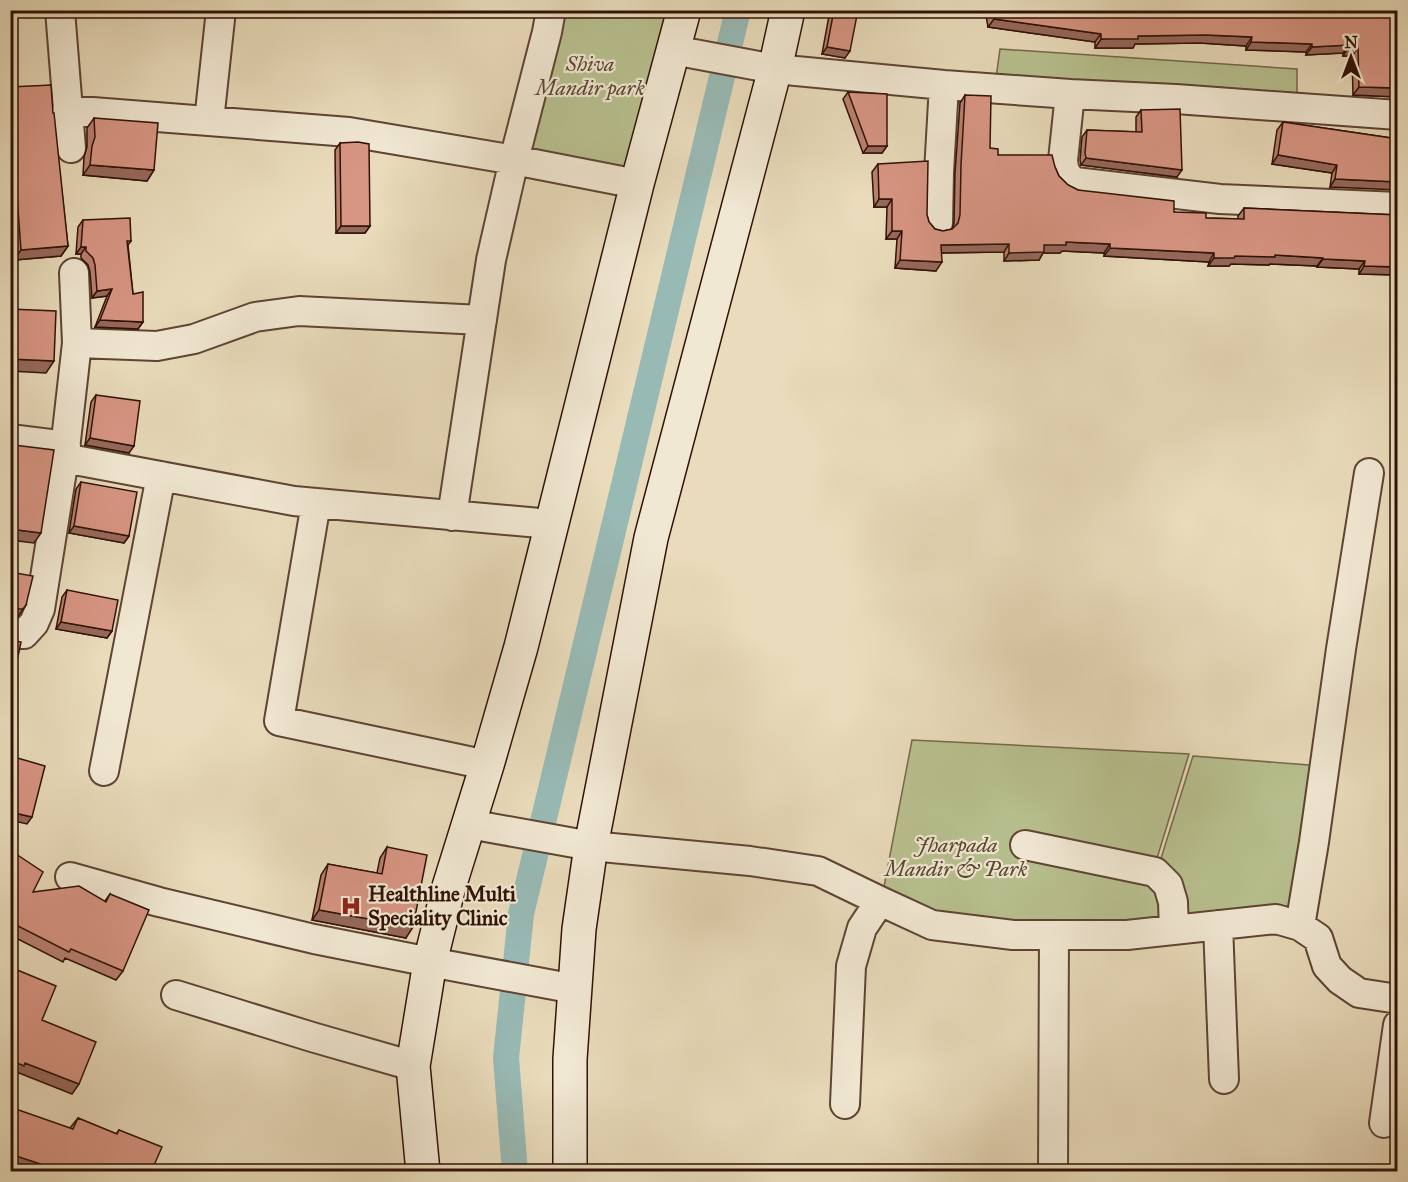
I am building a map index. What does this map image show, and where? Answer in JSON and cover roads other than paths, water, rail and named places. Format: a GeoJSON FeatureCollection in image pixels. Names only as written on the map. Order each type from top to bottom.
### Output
{"type":"FeatureCollection","features":[{"type":"Feature","properties":{"kind":"street"},"geometry":{"type":"LineString","coordinates":[[60,10],[70,148]]}},
{"type":"Feature","properties":{"kind":"street"},"geometry":{"type":"LineString","coordinates":[[209,121],[222,10]]}},
{"type":"Feature","properties":{"kind":"street"},"geometry":{"type":"LineString","coordinates":[[452,516],[491,260],[547,32],[550,10]]}},
{"type":"Feature","properties":{"kind":"street"},"geometry":{"type":"LineString","coordinates":[[423,1172],[413,1066],[430,962],[448,890],[488,765],[521,647],[637,184],[684,10]]}},
{"type":"Feature","properties":{"kind":"street"},"geometry":{"type":"LineString","coordinates":[[570,1172],[570,1059],[579,929],[577,843],[651,538],[788,10]]}},
{"type":"Feature","properties":{"kind":"street"},"geometry":{"type":"LineString","coordinates":[[674,50],[774,69],[944,85],[1398,115]]}},
{"type":"Feature","properties":{"kind":"street"},"geometry":{"type":"LineString","coordinates":[[938,223],[944,85]]}},
{"type":"Feature","properties":{"kind":"street"},"geometry":{"type":"LineString","coordinates":[[1070,94],[1063,160],[1067,177],[1075,182],[1220,199],[1398,207]]}},
{"type":"Feature","properties":{"kind":"street"},"geometry":{"type":"LineString","coordinates":[[67,110],[349,132],[637,184]]}},
{"type":"Feature","properties":{"kind":"street"},"geometry":{"type":"LineString","coordinates":[[10,634],[24,634],[34,623],[40,609],[65,452],[77,343],[74,273]]}},
{"type":"Feature","properties":{"kind":"street"},"geometry":{"type":"LineString","coordinates":[[77,343],[157,346],[194,339],[255,317],[299,310],[482,320]]}},
{"type":"Feature","properties":{"kind":"street"},"geometry":{"type":"LineString","coordinates":[[10,439],[161,476],[294,501],[551,524]]}},
{"type":"Feature","properties":{"kind":"street"},"geometry":{"type":"LineString","coordinates":[[1300,926],[1370,473]]}},
{"type":"Feature","properties":{"kind":"street"},"geometry":{"type":"LineString","coordinates":[[104,771],[161,476]]}},
{"type":"Feature","properties":{"kind":"street"},"geometry":{"type":"LineString","coordinates":[[316,503],[279,721],[488,765]]}},
{"type":"Feature","properties":{"kind":"street"},"geometry":{"type":"LineString","coordinates":[[469,824],[577,843],[750,861],[818,871],[932,925],[1013,935],[1127,935],[1276,919],[1300,926],[1318,938],[1328,966],[1340,980],[1359,993],[1398,999]]}},
{"type":"Feature","properties":{"kind":"street"},"geometry":{"type":"LineString","coordinates":[[1025,845],[1155,873],[1168,885],[1173,902],[1174,930]]}},
{"type":"Feature","properties":{"kind":"street"},"geometry":{"type":"LineString","coordinates":[[70,877],[159,902],[314,939],[575,989]]}},
{"type":"Feature","properties":{"kind":"street"},"geometry":{"type":"LineString","coordinates":[[845,1104],[851,966],[862,928],[880,902]]}},
{"type":"Feature","properties":{"kind":"street"},"geometry":{"type":"LineString","coordinates":[[1218,925],[1224,1079]]}},
{"type":"Feature","properties":{"kind":"street"},"geometry":{"type":"LineString","coordinates":[[1053,1172],[1054,935]]}},
{"type":"Feature","properties":{"kind":"street"},"geometry":{"type":"LineString","coordinates":[[176,995],[413,1066]]}},
{"type":"Feature","properties":{"kind":"street"},"geometry":{"type":"LineString","coordinates":[[1384,1123],[1398,1025]]}},
{"type":"Feature","properties":{"kind":"waterway"},"geometry":{"type":"LineString","coordinates":[[515,1172],[506,1058],[521,914],[738,10]]}},
{"type":"Feature","properties":{"kind":"place","name":"Healthline Multi Speciality Clinic"},"geometry":{"type":"Point","coordinates":[351,906]}},
{"type":"Feature","properties":{"kind":"park label","name":"Shiva Mandir park"},"geometry":{"type":"Point","coordinates":[590,76]}},
{"type":"Feature","properties":{"kind":"park label","name":"Jharpada Mandir & Park"},"geometry":{"type":"Point","coordinates":[956,857]}}]}
